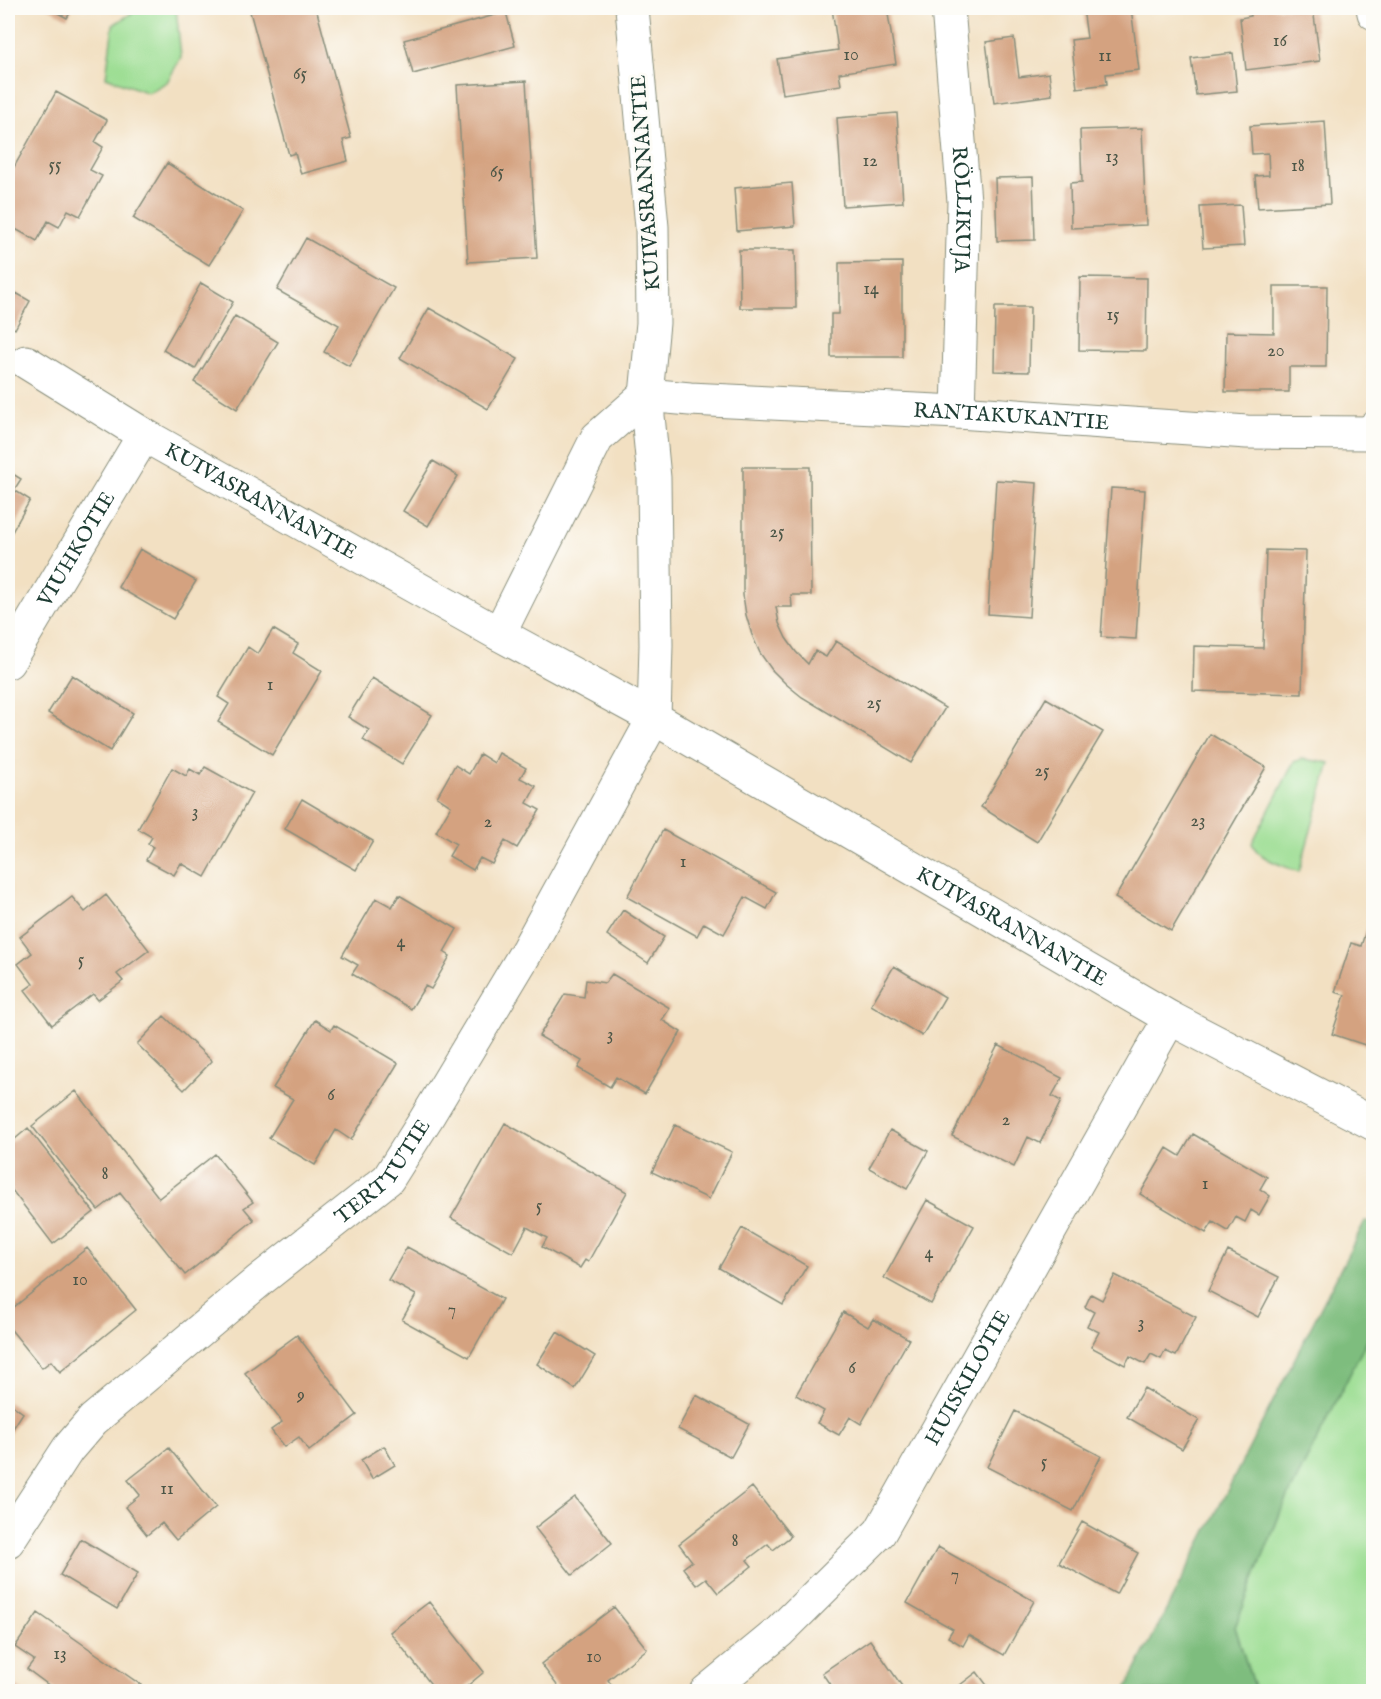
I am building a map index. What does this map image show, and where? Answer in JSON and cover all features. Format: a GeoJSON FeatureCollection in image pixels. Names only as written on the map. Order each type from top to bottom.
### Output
{"type":"FeatureCollection","features":[{"type":"Feature","properties":{"kind":"street","name":"KUIVASRANNANTIE"},"geometry":{"type":"LineString","coordinates":[[632,8],[652,227],[653,322],[646,395],[654,478],[656,645],[654,718]]}},
{"type":"Feature","properties":{"kind":"street","name":"RÖLLIKUJA"},"geometry":{"type":"LineString","coordinates":[[948,8],[964,201],[958,412]]}},
{"type":"Feature","properties":{"kind":"street"},"geometry":{"type":"LineString","coordinates":[[1373,8],[1374,13]]}},
{"type":"Feature","properties":{"kind":"street","name":"KUIVASRANNANTIE"},"geometry":{"type":"LineString","coordinates":[[26,362],[144,435],[654,718],[1170,1018],[1374,1124]]}},
{"type":"Feature","properties":{"kind":"street","name":"RANTAKUKANTIE"},"geometry":{"type":"LineString","coordinates":[[646,395],[958,412],[1247,432],[1372,433],[1374,428]]}},
{"type":"Feature","properties":{"kind":"street"},"geometry":{"type":"LineString","coordinates":[[499,634],[597,438],[646,395]]}},
{"type":"Feature","properties":{"kind":"street","name":"VIUHKOTIE"},"geometry":{"type":"LineString","coordinates":[[8,662],[144,435]]}},
{"type":"Feature","properties":{"kind":"street","name":"TERTTUTIE"},"geometry":{"type":"LineString","coordinates":[[8,1541],[68,1449],[93,1420],[260,1280],[388,1179],[528,949],[654,718]]}},
{"type":"Feature","properties":{"kind":"street","name":"HUISKILOTIE"},"geometry":{"type":"LineString","coordinates":[[706,1692],[779,1632],[880,1532],[1170,1018]]}},
{"type":"Feature","properties":{"kind":"green space"},"geometry":{"type":"Polygon","coordinates":[[[140,8],[176,8],[181,57],[167,82],[148,93],[106,77],[113,25],[140,8]]]}},
{"type":"Feature","properties":{"kind":"green space"},"geometry":{"type":"Polygon","coordinates":[[[1301,759],[1330,763],[1299,872],[1265,858],[1252,843],[1294,762],[1301,759]]]}},
{"type":"Feature","properties":{"kind":"green space"},"geometry":{"type":"Polygon","coordinates":[[[1365,1221],[1373,1224],[1373,1328],[1281,1511],[1235,1627],[1255,1691],[1125,1691],[1365,1221]]]}},
{"type":"Feature","properties":{"kind":"green space"},"geometry":{"type":"Polygon","coordinates":[[[1373,1328],[1373,1691],[1255,1691],[1235,1627],[1281,1511],[1373,1328]]]}},
{"type":"Feature","properties":{"kind":"building"},"geometry":{"type":"Polygon","coordinates":[[[48,8],[73,8],[67,18],[48,8]]]}},
{"type":"Feature","properties":{"kind":"building"},"geometry":{"type":"Polygon","coordinates":[[[249,8],[316,8],[351,138],[343,140],[348,161],[301,174],[295,153],[289,155],[249,8]]]}},
{"type":"Feature","properties":{"kind":"building"},"geometry":{"type":"Polygon","coordinates":[[[832,8],[887,8],[896,64],[839,73],[841,85],[783,94],[777,59],[838,50],[832,8]]]}},
{"type":"Feature","properties":{"kind":"building"},"geometry":{"type":"Polygon","coordinates":[[[1083,8],[1131,8],[1139,70],[1106,74],[1107,84],[1077,88],[1071,40],[1087,38],[1083,8]]]}},
{"type":"Feature","properties":{"kind":"building"},"geometry":{"type":"Polygon","coordinates":[[[1250,8],[1313,8],[1320,61],[1246,70],[1240,18],[1251,16],[1250,8]]]}},
{"type":"Feature","properties":{"kind":"building"},"geometry":{"type":"Polygon","coordinates":[[[506,12],[515,46],[413,74],[404,40],[506,12]]]}},
{"type":"Feature","properties":{"kind":"building"},"geometry":{"type":"Polygon","coordinates":[[[1014,38],[1019,77],[1049,73],[1052,95],[994,103],[986,42],[1014,38]]]}},
{"type":"Feature","properties":{"kind":"building"},"geometry":{"type":"Polygon","coordinates":[[[1233,53],[1237,91],[1196,95],[1191,58],[1233,53]]]}},
{"type":"Feature","properties":{"kind":"building"},"geometry":{"type":"Polygon","coordinates":[[[526,81],[537,258],[468,262],[457,85],[526,81]]]}},
{"type":"Feature","properties":{"kind":"building"},"geometry":{"type":"Polygon","coordinates":[[[56,92],[107,120],[95,142],[103,147],[90,170],[102,176],[80,216],[68,210],[59,227],[48,221],[37,241],[8,225],[8,178],[56,92]]]}},
{"type":"Feature","properties":{"kind":"building"},"geometry":{"type":"Polygon","coordinates":[[[897,113],[903,202],[843,206],[837,118],[897,113]]]}},
{"type":"Feature","properties":{"kind":"building"},"geometry":{"type":"Polygon","coordinates":[[[1325,121],[1330,204],[1258,208],[1255,176],[1269,175],[1268,153],[1252,154],[1250,126],[1325,121]]]}},
{"type":"Feature","properties":{"kind":"building"},"geometry":{"type":"Polygon","coordinates":[[[1142,128],[1146,225],[1071,228],[1070,183],[1082,182],[1080,130],[1142,128]]]}},
{"type":"Feature","properties":{"kind":"building"},"geometry":{"type":"Polygon","coordinates":[[[167,163],[243,211],[209,265],[133,218],[167,163]]]}},
{"type":"Feature","properties":{"kind":"building"},"geometry":{"type":"Polygon","coordinates":[[[1033,177],[1035,240],[997,241],[995,178],[1033,177]]]}},
{"type":"Feature","properties":{"kind":"building"},"geometry":{"type":"Polygon","coordinates":[[[792,183],[795,226],[737,231],[734,188],[792,183]]]}},
{"type":"Feature","properties":{"kind":"building"},"geometry":{"type":"Polygon","coordinates":[[[1241,205],[1244,246],[1203,248],[1200,207],[1241,205]]]}},
{"type":"Feature","properties":{"kind":"building"},"geometry":{"type":"Polygon","coordinates":[[[306,238],[394,288],[349,366],[324,352],[339,325],[277,290],[306,238]]]}},
{"type":"Feature","properties":{"kind":"building"},"geometry":{"type":"Polygon","coordinates":[[[739,250],[795,250],[796,308],[740,308],[739,250]]]}},
{"type":"Feature","properties":{"kind":"building"},"geometry":{"type":"Polygon","coordinates":[[[902,262],[902,357],[831,357],[831,314],[839,314],[839,263],[902,262]]]}},
{"type":"Feature","properties":{"kind":"building"},"geometry":{"type":"Polygon","coordinates":[[[1080,277],[1147,278],[1146,351],[1079,350],[1080,277]]]}},
{"type":"Feature","properties":{"kind":"building"},"geometry":{"type":"Polygon","coordinates":[[[201,283],[233,302],[195,369],[163,350],[201,283]]]}},
{"type":"Feature","properties":{"kind":"building"},"geometry":{"type":"Polygon","coordinates":[[[1274,286],[1327,286],[1326,367],[1289,367],[1289,392],[1225,392],[1226,332],[1274,333],[1274,286]]]}},
{"type":"Feature","properties":{"kind":"building"},"geometry":{"type":"Polygon","coordinates":[[[16,293],[30,301],[15,329],[8,324],[8,309],[16,293]]]}},
{"type":"Feature","properties":{"kind":"building"},"geometry":{"type":"Polygon","coordinates":[[[995,307],[1030,307],[1029,372],[994,371],[995,307]]]}},
{"type":"Feature","properties":{"kind":"building"},"geometry":{"type":"Polygon","coordinates":[[[429,308],[518,359],[488,409],[400,358],[429,308]]]}},
{"type":"Feature","properties":{"kind":"building"},"geometry":{"type":"Polygon","coordinates":[[[235,316],[278,342],[237,409],[194,382],[235,316]]]}},
{"type":"Feature","properties":{"kind":"building"},"geometry":{"type":"Polygon","coordinates":[[[433,461],[458,476],[428,526],[403,511],[433,461]]]}},
{"type":"Feature","properties":{"kind":"building"},"geometry":{"type":"Polygon","coordinates":[[[743,467],[810,467],[811,595],[791,595],[792,607],[776,607],[779,623],[786,638],[808,664],[815,651],[826,657],[836,641],[945,708],[911,763],[802,697],[772,670],[760,653],[746,615],[743,595],[743,467]]]}},
{"type":"Feature","properties":{"kind":"building"},"geometry":{"type":"Polygon","coordinates":[[[8,471],[21,479],[14,490],[30,500],[8,539],[8,471]]]}},
{"type":"Feature","properties":{"kind":"building"},"geometry":{"type":"Polygon","coordinates":[[[996,480],[1037,483],[1029,617],[988,614],[996,480]]]}},
{"type":"Feature","properties":{"kind":"building"},"geometry":{"type":"Polygon","coordinates":[[[1111,488],[1145,490],[1136,639],[1101,637],[1111,488]]]}},
{"type":"Feature","properties":{"kind":"building"},"geometry":{"type":"Polygon","coordinates":[[[140,549],[196,581],[173,619],[118,587],[140,549]]]}},
{"type":"Feature","properties":{"kind":"building"},"geometry":{"type":"Polygon","coordinates":[[[1266,550],[1306,551],[1302,694],[1193,691],[1194,646],[1263,648],[1266,550]]]}},
{"type":"Feature","properties":{"kind":"building"},"geometry":{"type":"Polygon","coordinates":[[[273,629],[298,644],[293,653],[322,671],[272,755],[218,722],[229,704],[218,697],[248,647],[258,654],[273,629]]]}},
{"type":"Feature","properties":{"kind":"building"},"geometry":{"type":"Polygon","coordinates":[[[72,675],[133,713],[110,751],[48,713],[72,675]]]}},
{"type":"Feature","properties":{"kind":"building"},"geometry":{"type":"Polygon","coordinates":[[[372,678],[432,715],[402,764],[363,740],[369,730],[348,717],[372,678]]]}},
{"type":"Feature","properties":{"kind":"building"},"geometry":{"type":"Polygon","coordinates":[[[1046,698],[1103,732],[1037,842],[981,807],[1046,698]]]}},
{"type":"Feature","properties":{"kind":"building"},"geometry":{"type":"Polygon","coordinates":[[[1210,734],[1266,767],[1171,931],[1115,898],[1210,734]]]}},
{"type":"Feature","properties":{"kind":"building"},"geometry":{"type":"Polygon","coordinates":[[[499,753],[526,768],[520,778],[536,786],[527,803],[540,810],[517,848],[505,841],[492,864],[480,858],[473,870],[449,856],[456,844],[436,832],[451,806],[437,797],[455,765],[469,774],[480,754],[494,763],[499,753]]]}},
{"type":"Feature","properties":{"kind":"building"},"geometry":{"type":"Polygon","coordinates":[[[205,767],[252,793],[205,877],[181,863],[174,875],[146,860],[153,847],[148,844],[152,837],[138,829],[172,768],[186,776],[190,769],[200,775],[205,767]]]}},
{"type":"Feature","properties":{"kind":"building"},"geometry":{"type":"Polygon","coordinates":[[[302,799],[373,841],[356,870],[285,829],[302,799]]]}},
{"type":"Feature","properties":{"kind":"building"},"geometry":{"type":"Polygon","coordinates":[[[663,830],[776,892],[767,909],[745,897],[724,934],[704,923],[697,936],[627,897],[663,830]]]}},
{"type":"Feature","properties":{"kind":"building"},"geometry":{"type":"Polygon","coordinates":[[[106,895],[149,950],[117,974],[123,981],[98,1000],[93,994],[52,1025],[25,990],[33,984],[18,964],[32,953],[20,937],[72,897],[85,912],[106,895]]]}},
{"type":"Feature","properties":{"kind":"building"},"geometry":{"type":"Polygon","coordinates":[[[399,895],[457,929],[444,952],[450,956],[431,989],[425,986],[411,1009],[352,974],[358,965],[342,956],[376,898],[392,907],[399,895]]]}},
{"type":"Feature","properties":{"kind":"building"},"geometry":{"type":"Polygon","coordinates":[[[1373,909],[1374,1048],[1332,1034],[1345,995],[1335,992],[1351,943],[1361,946],[1373,909]]]}},
{"type":"Feature","properties":{"kind":"building"},"geometry":{"type":"Polygon","coordinates":[[[623,910],[664,937],[648,963],[607,935],[623,910]]]}},
{"type":"Feature","properties":{"kind":"building"},"geometry":{"type":"Polygon","coordinates":[[[894,966],[945,997],[922,1036],[871,1005],[894,966]]]}},
{"type":"Feature","properties":{"kind":"building"},"geometry":{"type":"Polygon","coordinates":[[[612,974],[670,1008],[662,1020],[681,1032],[645,1094],[616,1077],[610,1087],[578,1068],[582,1061],[539,1036],[565,994],[584,997],[586,980],[605,983],[612,974]]]}},
{"type":"Feature","properties":{"kind":"building"},"geometry":{"type":"Polygon","coordinates":[[[164,1016],[212,1061],[184,1090],[137,1044],[164,1016]]]}},
{"type":"Feature","properties":{"kind":"building"},"geometry":{"type":"Polygon","coordinates":[[[315,1020],[331,1030],[334,1025],[398,1063],[351,1140],[336,1130],[315,1165],[269,1138],[293,1099],[273,1088],[315,1020]]]}},
{"type":"Feature","properties":{"kind":"building"},"geometry":{"type":"Polygon","coordinates":[[[998,1045],[1062,1078],[1052,1096],[1061,1101],[1040,1143],[1028,1137],[1014,1167],[952,1136],[998,1045]]]}},
{"type":"Feature","properties":{"kind":"building"},"geometry":{"type":"Polygon","coordinates":[[[76,1091],[159,1198],[215,1154],[253,1202],[244,1208],[254,1220],[185,1275],[120,1193],[98,1210],[32,1126],[76,1091]]]}},
{"type":"Feature","properties":{"kind":"building"},"geometry":{"type":"Polygon","coordinates":[[[505,1123],[627,1192],[588,1262],[585,1260],[580,1268],[542,1247],[547,1238],[527,1227],[513,1253],[451,1218],[505,1123]]]}},
{"type":"Feature","properties":{"kind":"building"},"geometry":{"type":"Polygon","coordinates":[[[675,1125],[732,1152],[709,1199],[652,1172],[675,1125]]]}},
{"type":"Feature","properties":{"kind":"building"},"geometry":{"type":"Polygon","coordinates":[[[28,1128],[94,1212],[53,1244],[8,1185],[8,1145],[28,1128]]]}},
{"type":"Feature","properties":{"kind":"building"},"geometry":{"type":"Polygon","coordinates":[[[890,1130],[928,1151],[907,1189],[869,1168],[890,1130]]]}},
{"type":"Feature","properties":{"kind":"building"},"geometry":{"type":"Polygon","coordinates":[[[1193,1134],[1267,1177],[1260,1189],[1270,1196],[1259,1215],[1251,1210],[1245,1222],[1236,1217],[1228,1231],[1213,1222],[1206,1233],[1140,1194],[1167,1148],[1180,1156],[1193,1134]]]}},
{"type":"Feature","properties":{"kind":"building"},"geometry":{"type":"Polygon","coordinates":[[[927,1200],[974,1226],[931,1304],[884,1278],[927,1200]]]}},
{"type":"Feature","properties":{"kind":"building"},"geometry":{"type":"Polygon","coordinates":[[[742,1228],[807,1266],[783,1305],[719,1268],[742,1228]]]}},
{"type":"Feature","properties":{"kind":"building"},"geometry":{"type":"Polygon","coordinates":[[[407,1247],[502,1299],[469,1357],[402,1320],[416,1295],[388,1280],[407,1247]]]}},
{"type":"Feature","properties":{"kind":"building"},"geometry":{"type":"Polygon","coordinates":[[[87,1248],[136,1310],[60,1372],[51,1361],[42,1368],[8,1326],[8,1312],[87,1248]]]}},
{"type":"Feature","properties":{"kind":"building"},"geometry":{"type":"Polygon","coordinates":[[[1228,1251],[1279,1277],[1258,1317],[1208,1291],[1228,1251]]]}},
{"type":"Feature","properties":{"kind":"building"},"geometry":{"type":"Polygon","coordinates":[[[1115,1275],[1196,1317],[1176,1356],[1165,1351],[1161,1359],[1151,1354],[1145,1364],[1130,1356],[1125,1365],[1091,1347],[1099,1332],[1087,1326],[1094,1312],[1085,1307],[1091,1294],[1102,1300],[1115,1275]]]}},
{"type":"Feature","properties":{"kind":"building"},"geometry":{"type":"Polygon","coordinates":[[[843,1312],[868,1327],[873,1319],[909,1339],[861,1424],[850,1417],[839,1435],[817,1423],[824,1411],[796,1395],[843,1312]]]}},
{"type":"Feature","properties":{"kind":"building"},"geometry":{"type":"Polygon","coordinates":[[[557,1332],[595,1356],[575,1389],[537,1364],[557,1332]]]}},
{"type":"Feature","properties":{"kind":"building"},"geometry":{"type":"Polygon","coordinates":[[[297,1335],[357,1415],[309,1451],[299,1437],[284,1447],[271,1430],[282,1422],[245,1373],[297,1335]]]}},
{"type":"Feature","properties":{"kind":"building"},"geometry":{"type":"Polygon","coordinates":[[[1144,1388],[1199,1420],[1182,1449],[1127,1417],[1144,1388]]]}},
{"type":"Feature","properties":{"kind":"building"},"geometry":{"type":"Polygon","coordinates":[[[696,1395],[749,1424],[731,1457],[678,1429],[696,1395]]]}},
{"type":"Feature","properties":{"kind":"building"},"geometry":{"type":"Polygon","coordinates":[[[8,1402],[23,1413],[8,1436],[8,1402]]]}},
{"type":"Feature","properties":{"kind":"building"},"geometry":{"type":"Polygon","coordinates":[[[1015,1411],[1101,1456],[1073,1511],[987,1467],[1015,1411]]]}},
{"type":"Feature","properties":{"kind":"building"},"geometry":{"type":"Polygon","coordinates":[[[384,1446],[395,1465],[372,1479],[361,1460],[384,1446]]]}},
{"type":"Feature","properties":{"kind":"building"},"geometry":{"type":"Polygon","coordinates":[[[169,1448],[216,1507],[176,1540],[162,1523],[147,1535],[125,1507],[140,1495],[128,1480],[169,1448]]]}},
{"type":"Feature","properties":{"kind":"building"},"geometry":{"type":"Polygon","coordinates":[[[752,1487],[791,1536],[773,1550],[768,1544],[747,1560],[752,1566],[718,1593],[706,1578],[696,1585],[683,1568],[692,1561],[679,1544],[752,1487]]]}},
{"type":"Feature","properties":{"kind":"building"},"geometry":{"type":"Polygon","coordinates":[[[575,1497],[612,1543],[572,1575],[535,1528],[575,1497]]]}},
{"type":"Feature","properties":{"kind":"building"},"geometry":{"type":"Polygon","coordinates":[[[1082,1522],[1138,1553],[1116,1594],[1059,1563],[1082,1522]]]}},
{"type":"Feature","properties":{"kind":"building"},"geometry":{"type":"Polygon","coordinates":[[[81,1539],[138,1573],[117,1609],[60,1575],[81,1539]]]}},
{"type":"Feature","properties":{"kind":"building"},"geometry":{"type":"Polygon","coordinates":[[[938,1547],[1034,1601],[1004,1655],[969,1635],[963,1646],[948,1637],[953,1629],[907,1603],[938,1547]]]}},
{"type":"Feature","properties":{"kind":"building"},"geometry":{"type":"Polygon","coordinates":[[[429,1602],[484,1672],[460,1692],[437,1692],[390,1632],[429,1602]]]}},
{"type":"Feature","properties":{"kind":"building"},"geometry":{"type":"Polygon","coordinates":[[[614,1607],[647,1649],[608,1680],[615,1690],[613,1692],[562,1692],[541,1664],[614,1607]]]}},
{"type":"Feature","properties":{"kind":"building"},"geometry":{"type":"Polygon","coordinates":[[[38,1613],[151,1692],[58,1692],[27,1669],[34,1660],[15,1647],[38,1613]]]}},
{"type":"Feature","properties":{"kind":"building"},"geometry":{"type":"Polygon","coordinates":[[[870,1640],[906,1692],[835,1692],[822,1673],[870,1640]]]}},
{"type":"Feature","properties":{"kind":"building"},"geometry":{"type":"Polygon","coordinates":[[[977,1672],[992,1692],[951,1692],[977,1672]]]}},
{"type":"Feature","properties":{"kind":"building"},"geometry":{"type":"Polygon","coordinates":[[[8,1681],[24,1692],[8,1692],[8,1681]]]}}]}
